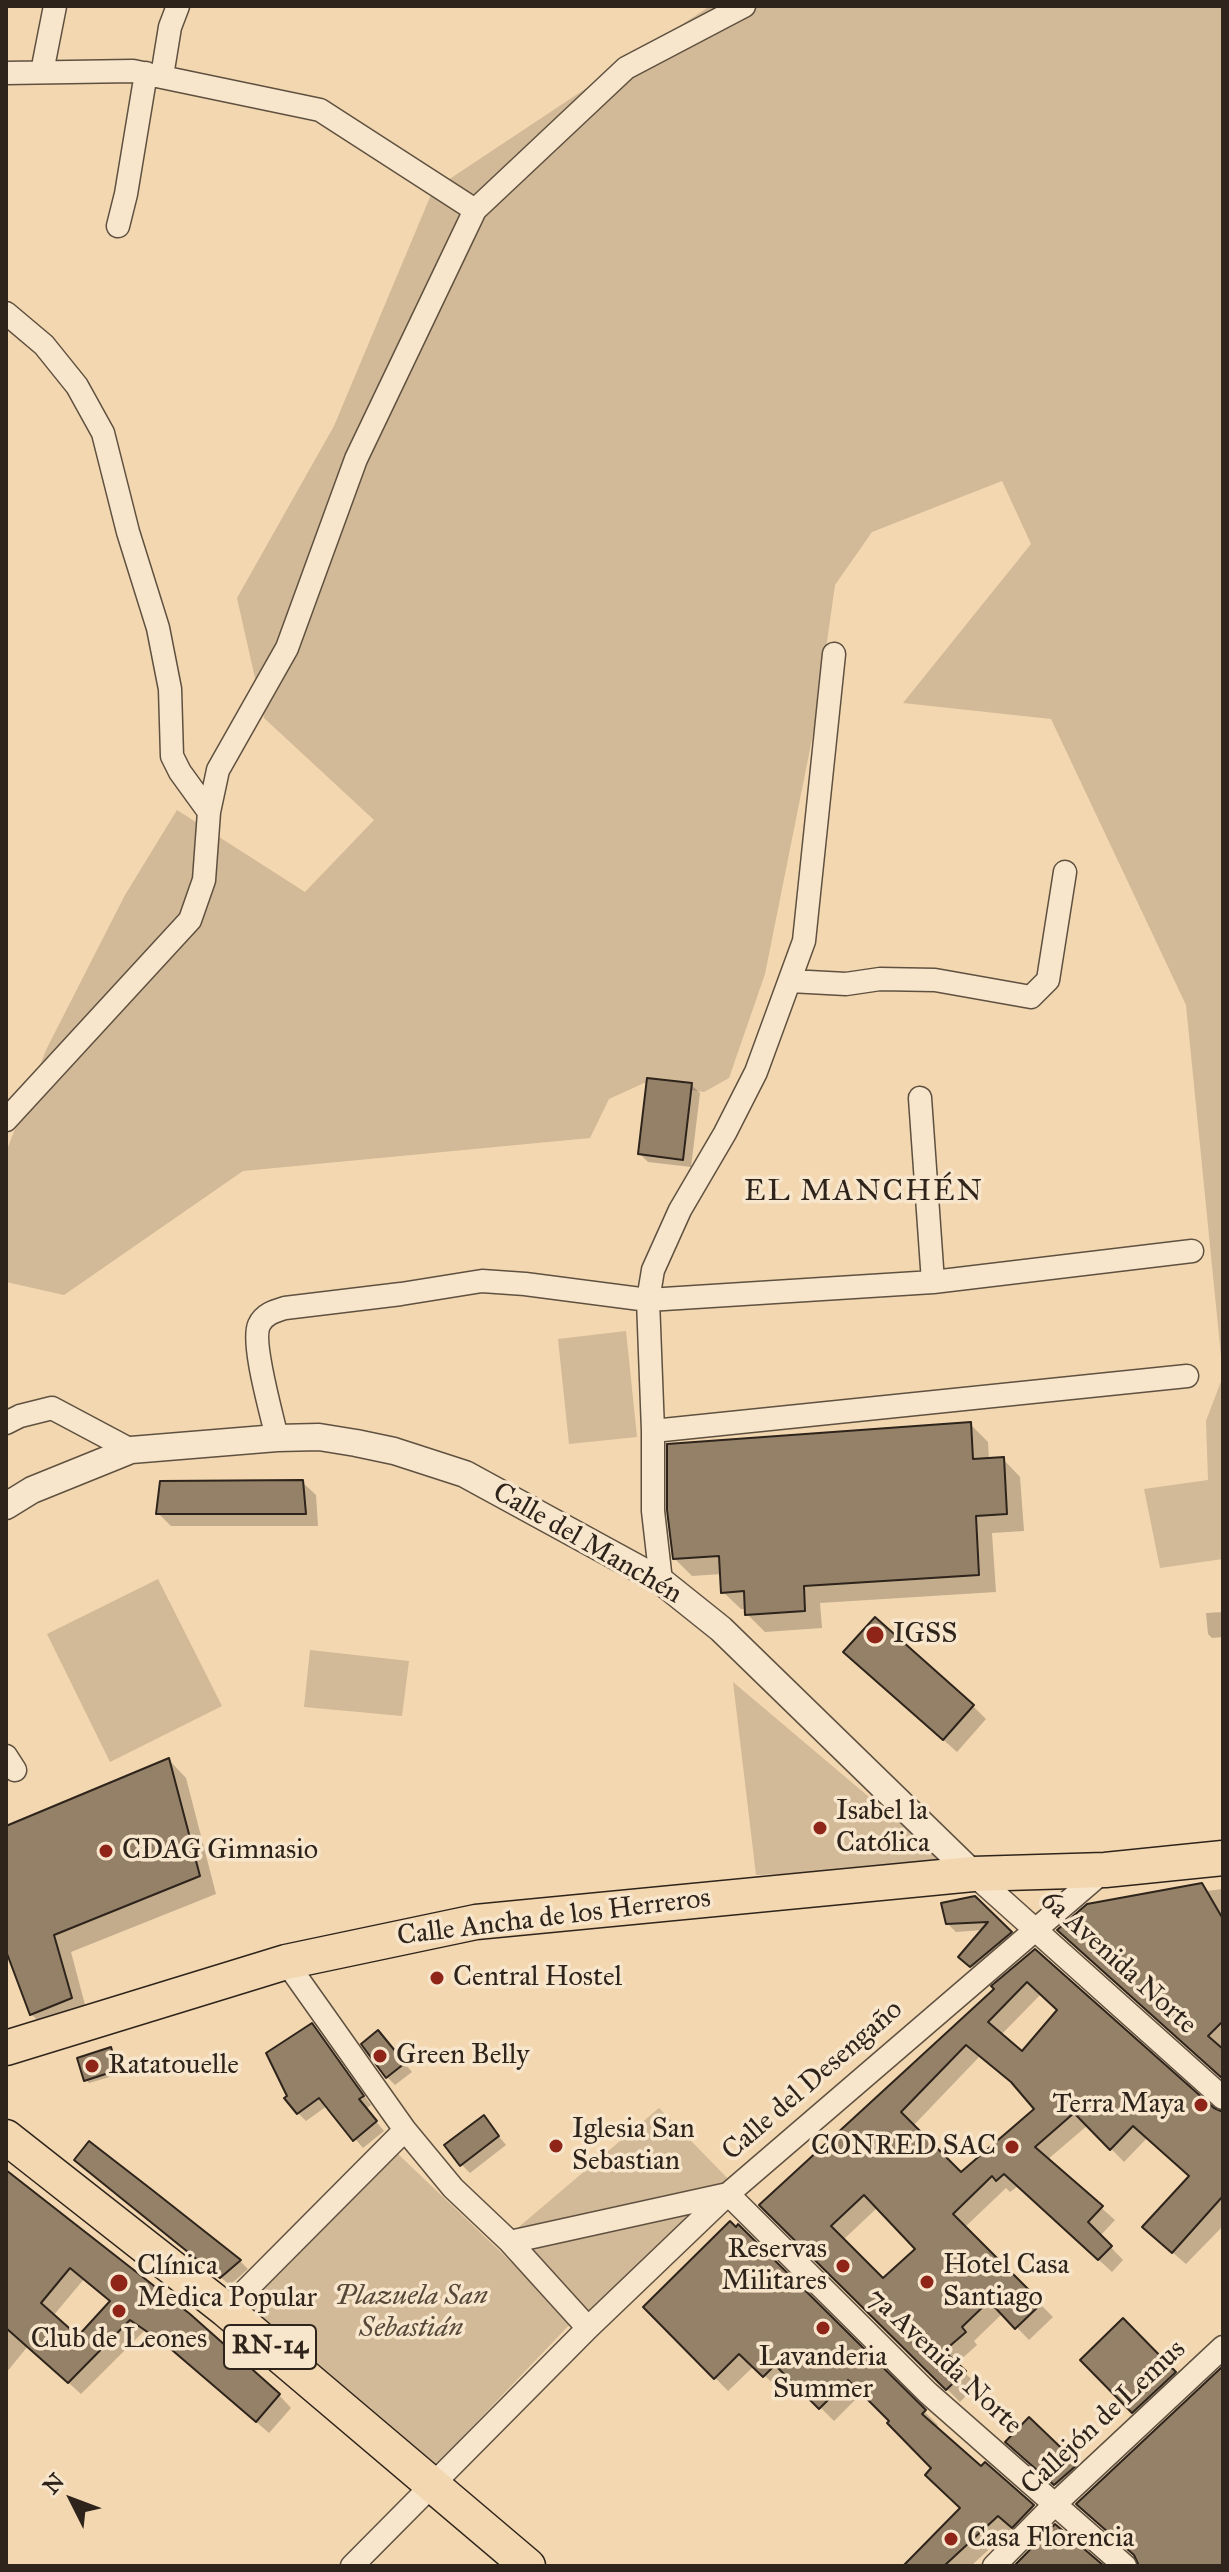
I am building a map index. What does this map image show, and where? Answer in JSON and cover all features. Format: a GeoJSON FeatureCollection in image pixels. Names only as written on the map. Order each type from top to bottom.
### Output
{"type":"FeatureCollection","features":[{"type":"Feature","properties":{"kind":"main road"},"geometry":{"type":"LineString","coordinates":[[973,1874],[1105,1870],[1223,1858]]}},
{"type":"Feature","properties":{"kind":"main road","name":"Calle Ancha de los Herreros"},"geometry":{"type":"LineString","coordinates":[[6,2048],[286,1962],[402,1935],[476,1922],[973,1874]]}},
{"type":"Feature","properties":{"kind":"main road","name":"RN-14"},"geometry":{"type":"LineString","coordinates":[[6,2137],[226,2310],[528,2566]]}},
{"type":"Feature","properties":{"kind":"street"},"geometry":{"type":"LineString","coordinates":[[42,72],[55,6]]}},
{"type":"Feature","properties":{"kind":"street"},"geometry":{"type":"LineString","coordinates":[[118,226],[154,75],[178,6]]}},
{"type":"Feature","properties":{"kind":"street"},"geometry":{"type":"LineString","coordinates":[[6,1120],[190,920],[204,880],[209,812],[218,770],[287,648],[356,459],[475,210],[626,68],[744,6]]}},
{"type":"Feature","properties":{"kind":"street"},"geometry":{"type":"LineString","coordinates":[[6,73],[133,71],[320,110],[475,210]]}},
{"type":"Feature","properties":{"kind":"street"},"geometry":{"type":"LineString","coordinates":[[6,313],[44,345],[77,386],[103,433],[128,532],[158,628],[170,689],[172,756],[209,812]]}},
{"type":"Feature","properties":{"kind":"street"},"geometry":{"type":"LineString","coordinates":[[661,1581],[653,1511],[648,1300],[653,1270],[680,1210],[756,1072],[804,941],[834,654]]}},
{"type":"Feature","properties":{"kind":"street"},"geometry":{"type":"LineString","coordinates":[[790,981],[846,984],[880,979],[935,980],[1031,997],[1048,980],[1065,872]]}},
{"type":"Feature","properties":{"kind":"street"},"geometry":{"type":"LineString","coordinates":[[920,1098],[933,1282]]}},
{"type":"Feature","properties":{"kind":"street"},"geometry":{"type":"LineString","coordinates":[[277,1438],[257,1343],[259,1324],[270,1312],[482,1281],[648,1300],[933,1282],[1192,1251]]}},
{"type":"Feature","properties":{"kind":"street"},"geometry":{"type":"LineString","coordinates":[[653,1431],[1187,1376]]}},
{"type":"Feature","properties":{"kind":"street"},"geometry":{"type":"LineString","coordinates":[[6,1423],[52,1408],[131,1450]]}},
{"type":"Feature","properties":{"kind":"street","name":"Calle del Manchén"},"geometry":{"type":"LineString","coordinates":[[6,1506],[32,1490],[131,1450],[277,1438],[319,1437],[356,1443],[394,1451],[465,1474],[661,1581],[721,1629],[973,1874]]}},
{"type":"Feature","properties":{"kind":"street","name":"Calle del Desengaño"},"geometry":{"type":"LineString","coordinates":[[352,2566],[588,2328],[728,2194],[1105,1870]]}},
{"type":"Feature","properties":{"kind":"street","name":"6a Avenida Norte"},"geometry":{"type":"LineString","coordinates":[[973,1874],[1223,2098]]}},
{"type":"Feature","properties":{"kind":"street"},"geometry":{"type":"LineString","coordinates":[[286,1962],[405,2130],[453,2188],[510,2242],[588,2328]]}},
{"type":"Feature","properties":{"kind":"street"},"geometry":{"type":"LineString","coordinates":[[226,2310],[405,2130]]}},
{"type":"Feature","properties":{"kind":"street"},"geometry":{"type":"LineString","coordinates":[[510,2242],[728,2194]]}},
{"type":"Feature","properties":{"kind":"street","name":"7a Avenida Norte"},"geometry":{"type":"LineString","coordinates":[[728,2194],[928,2393],[1125,2566]]}},
{"type":"Feature","properties":{"kind":"street","name":"Callejón de Lemus"},"geometry":{"type":"LineString","coordinates":[[994,2566],[1055,2504],[1223,2347]]}},
{"type":"Feature","properties":{"kind":"green space"},"geometry":{"type":"Polygon","coordinates":[[[710,6],[1223,6],[1223,1376],[1186,1005],[1051,719],[903,703],[1031,544],[1002,481],[872,532],[835,585],[816,719],[765,974],[729,1078],[704,1092],[644,1083],[609,1099],[590,1138],[243,1171],[64,1295],[6,1282],[6,1152],[46,1050],[125,895],[177,810],[305,892],[374,820],[264,718],[237,598],[334,426],[433,190],[710,6]]]}},
{"type":"Feature","properties":{"kind":"green space"},"geometry":{"type":"Polygon","coordinates":[[[626,1331],[637,1437],[569,1444],[558,1339],[626,1331]]]}},
{"type":"Feature","properties":{"kind":"green space"},"geometry":{"type":"Polygon","coordinates":[[[1223,1376],[1223,1559],[1160,1568],[1144,1489],[1208,1480],[1206,1421],[1223,1376]]]}},
{"type":"Feature","properties":{"kind":"green space"},"geometry":{"type":"Polygon","coordinates":[[[158,1579],[222,1706],[110,1762],[47,1634],[158,1579]]]}},
{"type":"Feature","properties":{"kind":"green space"},"geometry":{"type":"Polygon","coordinates":[[[310,1650],[409,1661],[402,1716],[304,1707],[310,1650]]]}},
{"type":"Feature","properties":{"kind":"green space"},"geometry":{"type":"Polygon","coordinates":[[[733,1682],[953,1868],[756,1875],[733,1682]]]}},
{"type":"Feature","properties":{"kind":"green space"},"geometry":{"type":"Polygon","coordinates":[[[659,2108],[736,2187],[514,2231],[659,2108]]]}},
{"type":"Feature","properties":{"kind":"green space","name":"Plazuela San Sebastián"},"geometry":{"type":"Polygon","coordinates":[[[398,2154],[573,2321],[432,2469],[242,2310],[398,2154]]]}},
{"type":"Feature","properties":{"kind":"green space"},"geometry":{"type":"Polygon","coordinates":[[[706,2206],[586,2314],[524,2248],[706,2206]]]}},
{"type":"Feature","properties":{"kind":"building"},"geometry":{"type":"Polygon","coordinates":[[[647,1078],[692,1083],[683,1160],[638,1154],[647,1078]]]}},
{"type":"Feature","properties":{"kind":"building"},"geometry":{"type":"Polygon","coordinates":[[[971,1422],[973,1459],[1004,1457],[1007,1514],[976,1516],[979,1575],[804,1586],[805,1611],[745,1615],[744,1591],[721,1593],[719,1556],[673,1559],[667,1510],[667,1444],[971,1422]]]}},
{"type":"Feature","properties":{"kind":"building"},"geometry":{"type":"Polygon","coordinates":[[[303,1480],[306,1514],[156,1514],[160,1481],[303,1480]]]}},
{"type":"Feature","properties":{"kind":"building"},"geometry":{"type":"Polygon","coordinates":[[[875,1617],[974,1705],[943,1740],[843,1652],[875,1617]]]}},
{"type":"Feature","properties":{"kind":"building","name":"CDAG Gimnasio"},"geometry":{"type":"Polygon","coordinates":[[[169,1758],[200,1876],[54,1935],[72,1998],[30,2015],[6,1951],[6,1826],[169,1758]]]}},
{"type":"Feature","properties":{"kind":"building"},"geometry":{"type":"Polygon","coordinates":[[[1202,1883],[1223,1919],[1223,2021],[1208,2036],[1223,2049],[1223,2079],[1057,1930],[1087,1904],[1202,1883]]]}},
{"type":"Feature","properties":{"kind":"building"},"geometry":{"type":"Polygon","coordinates":[[[975,1896],[1012,1932],[970,1967],[958,1957],[988,1922],[946,1924],[941,1903],[975,1896]]]}},
{"type":"Feature","properties":{"kind":"building"},"geometry":{"type":"Polygon","coordinates":[[[1035,1949],[1214,2108],[1223,2112],[1223,2196],[1172,2253],[1142,2227],[1189,2176],[1133,2126],[1110,2150],[1074,2113],[1035,2147],[1103,2206],[1088,2222],[1112,2246],[1098,2260],[1004,2174],[996,2181],[992,2176],[953,2214],[1042,2303],[1015,2329],[989,2301],[962,2327],[966,2332],[944,2351],[966,2371],[946,2390],[759,2205],[994,1989],[991,1986],[1035,1949]],[[1027,1982],[988,2022],[1022,2051],[1057,2010],[1027,1982]],[[966,2045],[901,2112],[961,2172],[1034,2109],[1011,2082],[966,2045]],[[864,2195],[831,2226],[883,2278],[915,2249],[864,2195]]]}},
{"type":"Feature","properties":{"kind":"building"},"geometry":{"type":"Polygon","coordinates":[[[312,2023],[364,2096],[359,2099],[377,2121],[353,2141],[319,2098],[297,2114],[284,2098],[287,2096],[266,2053],[312,2023]]]}},
{"type":"Feature","properties":{"kind":"building","name":"Green Belly"},"geometry":{"type":"Polygon","coordinates":[[[378,2030],[405,2063],[386,2078],[361,2044],[378,2030]]]}},
{"type":"Feature","properties":{"kind":"building","name":"Ratatouelle"},"geometry":{"type":"Polygon","coordinates":[[[111,2047],[118,2070],[84,2081],[77,2058],[111,2047]]]}},
{"type":"Feature","properties":{"kind":"building"},"geometry":{"type":"Polygon","coordinates":[[[484,2115],[499,2136],[460,2166],[444,2145],[484,2115]]]}},
{"type":"Feature","properties":{"kind":"building"},"geometry":{"type":"Polygon","coordinates":[[[89,2141],[241,2260],[220,2278],[74,2160],[89,2141]]]}},
{"type":"Feature","properties":{"kind":"building"},"geometry":{"type":"Polygon","coordinates":[[[6,2170],[190,2314],[280,2394],[256,2422],[165,2344],[130,2320],[68,2383],[6,2328],[6,2170]],[[70,2268],[41,2303],[78,2336],[110,2301],[70,2268]]]}},
{"type":"Feature","properties":{"kind":"building"},"geometry":{"type":"Polygon","coordinates":[[[730,2221],[736,2227],[738,2224],[926,2410],[922,2414],[981,2466],[985,2462],[1034,2505],[1012,2528],[998,2516],[944,2566],[903,2566],[960,2508],[925,2475],[931,2468],[848,2380],[819,2409],[775,2365],[763,2377],[739,2354],[714,2379],[643,2307],[730,2221]]]}},
{"type":"Feature","properties":{"kind":"building"},"geometry":{"type":"Polygon","coordinates":[[[1123,2318],[1176,2372],[1132,2413],[1080,2360],[1123,2318]]]}},
{"type":"Feature","properties":{"kind":"building"},"geometry":{"type":"Polygon","coordinates":[[[1223,2366],[1223,2566],[1139,2566],[1134,2555],[1076,2504],[1223,2366]]]}},
{"type":"Feature","properties":{"kind":"building"},"geometry":{"type":"Polygon","coordinates":[[[1029,2417],[1078,2464],[1054,2485],[1005,2442],[1029,2417]]]}},
{"type":"Feature","properties":{"kind":"building"},"geometry":{"type":"Polygon","coordinates":[[[1055,2524],[1104,2566],[1014,2566],[1055,2524]]]}},
{"type":"Feature","properties":{"kind":"place","name":"IGSS"},"geometry":{"type":"Point","coordinates":[875,1635]}},
{"type":"Feature","properties":{"kind":"place","name":"Isabel la Católica"},"geometry":{"type":"Point","coordinates":[820,1828]}},
{"type":"Feature","properties":{"kind":"place","name":"CDAG Gimnasio"},"geometry":{"type":"Point","coordinates":[106,1851]}},
{"type":"Feature","properties":{"kind":"place","name":"Central Hostel"},"geometry":{"type":"Point","coordinates":[437,1978]}},
{"type":"Feature","properties":{"kind":"place","name":"Green Belly"},"geometry":{"type":"Point","coordinates":[380,2056]}},
{"type":"Feature","properties":{"kind":"place","name":"Ratatouelle"},"geometry":{"type":"Point","coordinates":[92,2066]}},
{"type":"Feature","properties":{"kind":"place","name":"Terra Maya"},"geometry":{"type":"Point","coordinates":[1201,2105]}},
{"type":"Feature","properties":{"kind":"place","name":"Iglesia San Sebastian"},"geometry":{"type":"Point","coordinates":[556,2146]}},
{"type":"Feature","properties":{"kind":"place","name":"CONRED SAC"},"geometry":{"type":"Point","coordinates":[1012,2147]}},
{"type":"Feature","properties":{"kind":"place","name":"Reservas Militares"},"geometry":{"type":"Point","coordinates":[843,2266]}},
{"type":"Feature","properties":{"kind":"place","name":"Hotel Casa Santiago"},"geometry":{"type":"Point","coordinates":[927,2282]}},
{"type":"Feature","properties":{"kind":"place","name":"Clínica Medica Popular"},"geometry":{"type":"Point","coordinates":[119,2283]}},
{"type":"Feature","properties":{"kind":"place","name":"Club de Leones"},"geometry":{"type":"Point","coordinates":[119,2311]}},
{"type":"Feature","properties":{"kind":"place","name":"Lavanderia Summer"},"geometry":{"type":"Point","coordinates":[823,2328]}},
{"type":"Feature","properties":{"kind":"place","name":"Casa Florencia"},"geometry":{"type":"Point","coordinates":[951,2539]}},
{"type":"Feature","properties":{"kind":"district","name":"EL MANCHÉN"},"geometry":{"type":"Point","coordinates":[864,1193]}}]}
